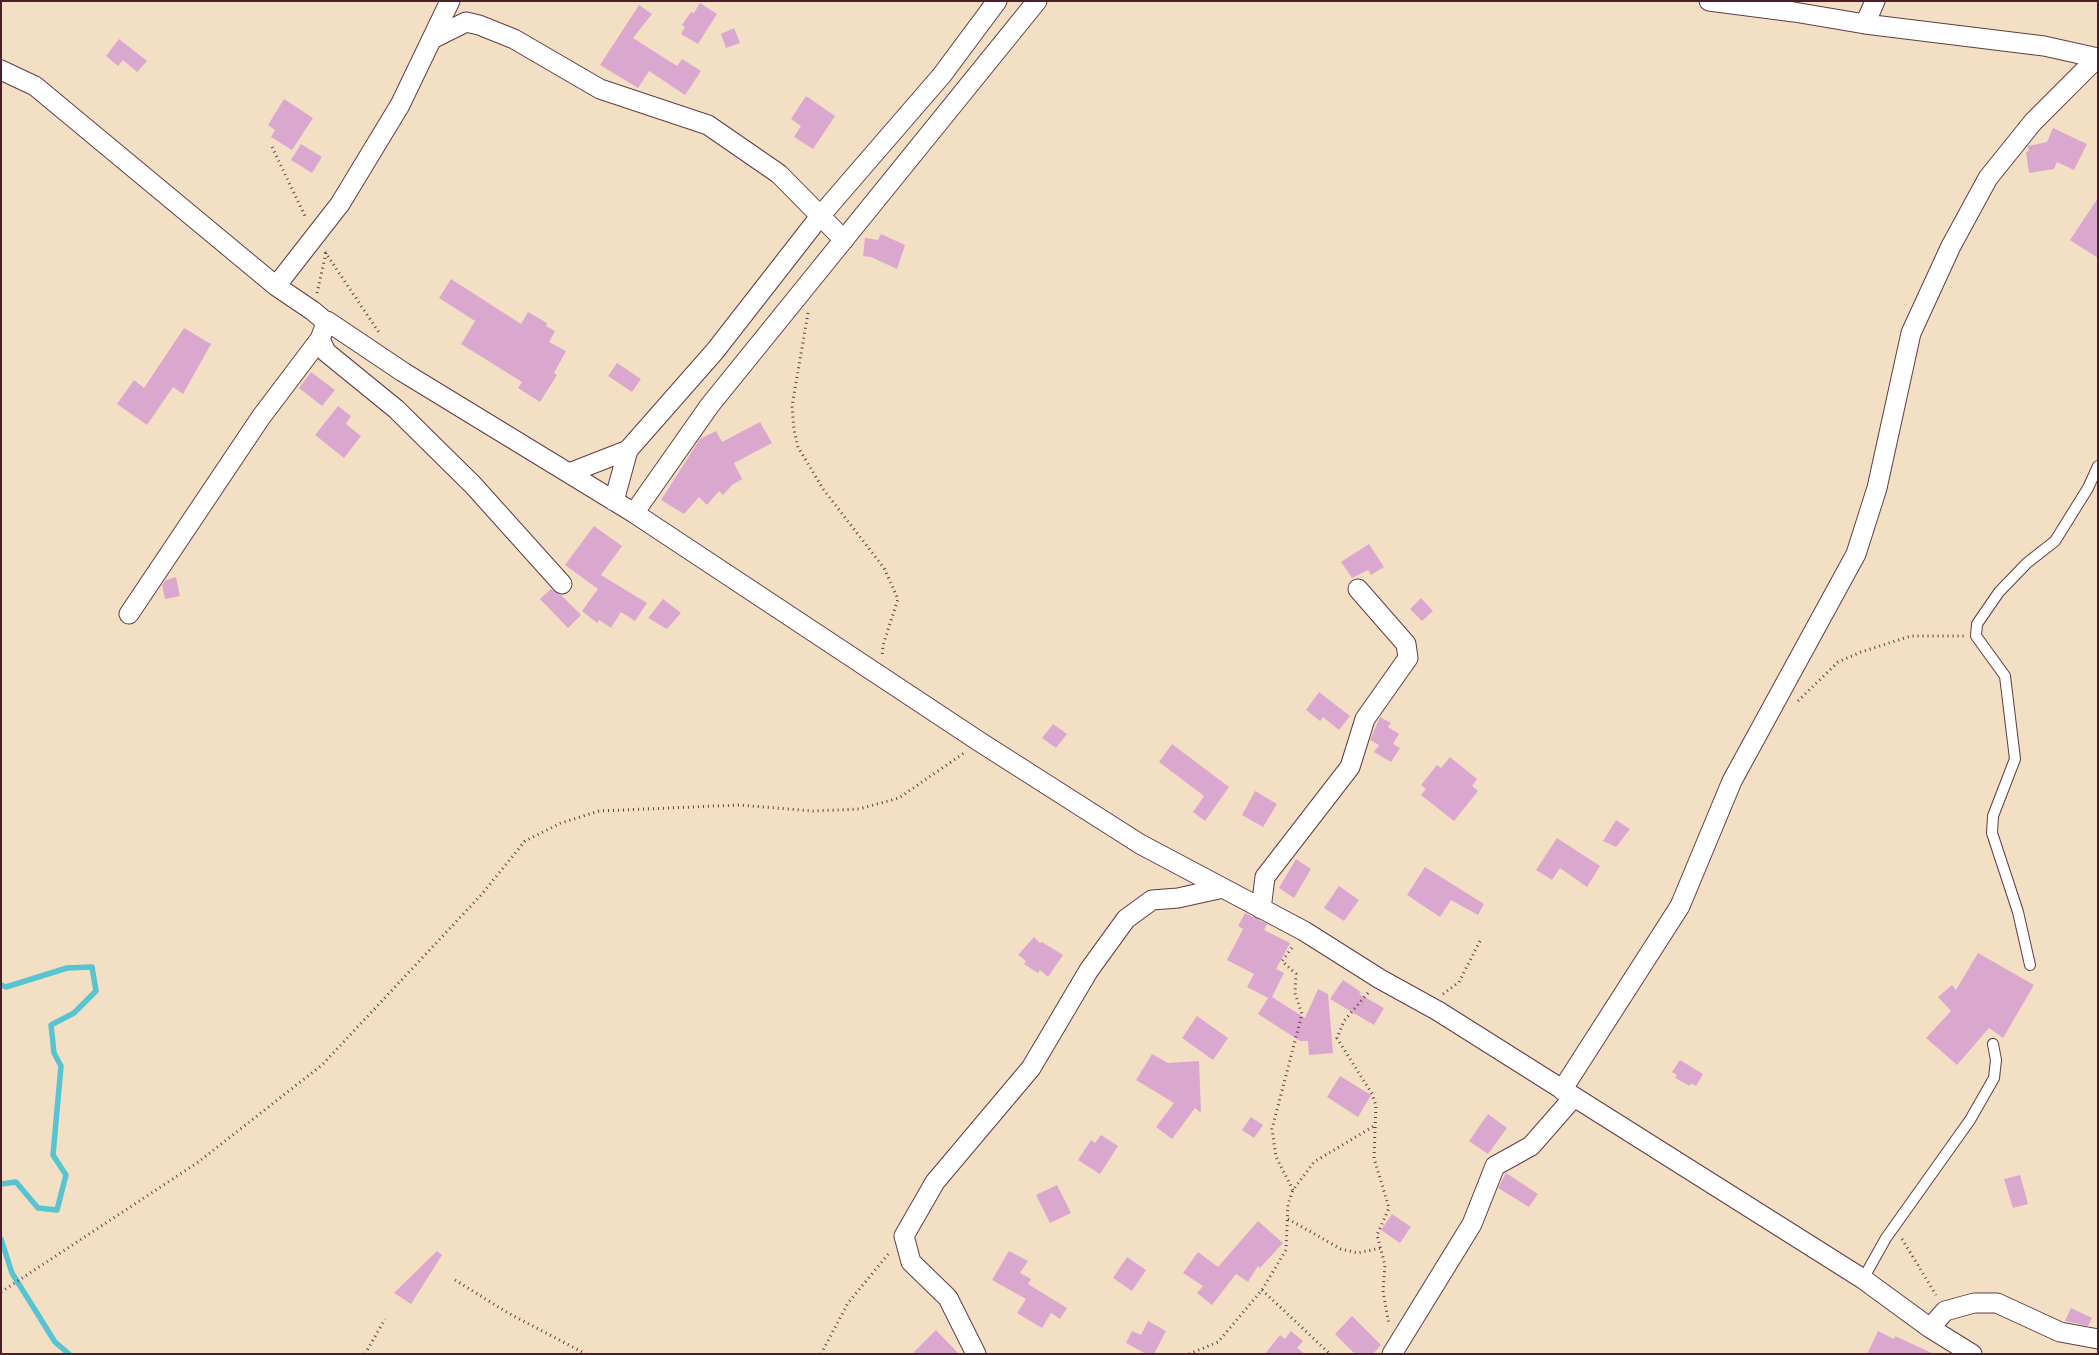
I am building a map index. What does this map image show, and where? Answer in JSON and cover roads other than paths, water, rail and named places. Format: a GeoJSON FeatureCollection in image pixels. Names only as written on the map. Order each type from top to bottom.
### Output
{"type":"FeatureCollection","features":[{"type":"Feature","properties":{"kind":"street"},"geometry":{"type":"LineString","coordinates":[[276,286],[321,240],[340,204],[400,106],[450,1]]}},
{"type":"Feature","properties":{"kind":"street"},"geometry":{"type":"LineString","coordinates":[[614,501],[628,450],[715,351],[821,215],[942,75],[997,1]]}},
{"type":"Feature","properties":{"kind":"street"},"geometry":{"type":"LineString","coordinates":[[634,514],[710,405],[1037,1]]}},
{"type":"Feature","properties":{"kind":"street"},"geometry":{"type":"LineString","coordinates":[[1709,1],[1794,12],[1865,24],[2044,46],[2097,58]]}},
{"type":"Feature","properties":{"kind":"street"},"geometry":{"type":"LineString","coordinates":[[1865,24],[1875,1]]}},
{"type":"Feature","properties":{"kind":"street"},"geometry":{"type":"LineString","coordinates":[[432,39],[466,22],[479,25],[514,39],[600,89],[708,124],[779,174],[844,240]]}},
{"type":"Feature","properties":{"kind":"street"},"geometry":{"type":"LineString","coordinates":[[1392,1354],[1472,1224],[1495,1166],[1531,1146],[1567,1094],[1680,906],[1732,780],[1770,714],[1856,554],[1877,488],[1911,333],[1951,246],[1988,178],[2032,122],[2097,58]]}},
{"type":"Feature","properties":{"kind":"street"},"geometry":{"type":"LineString","coordinates":[[1,70],[35,86],[276,286],[403,372],[614,501],[882,675],[980,742],[1140,844],[1304,931],[1380,979],[1438,1011],[1863,1279],[1930,1328],[1972,1354]]}},
{"type":"Feature","properties":{"kind":"street"},"geometry":{"type":"LineString","coordinates":[[320,316],[320,339],[326,352],[396,409],[466,478],[562,584]]}},
{"type":"Feature","properties":{"kind":"street"},"geometry":{"type":"LineString","coordinates":[[129,614],[261,417],[320,339]]}},
{"type":"Feature","properties":{"kind":"street"},"geometry":{"type":"LineString","coordinates":[[569,474],[628,450]]}},
{"type":"Feature","properties":{"kind":"street"},"geometry":{"type":"LineString","coordinates":[[1261,909],[1265,877],[1350,766],[1365,719],[1408,658],[1406,644],[1358,589]]}},
{"type":"Feature","properties":{"kind":"street"},"geometry":{"type":"LineString","coordinates":[[976,1354],[948,1298],[911,1262],[904,1236],[936,1182],[1031,1068],[1090,970],[1126,919],[1152,900],[1178,898],[1223,888]]}},
{"type":"Feature","properties":{"kind":"street"},"geometry":{"type":"LineString","coordinates":[[1930,1328],[1945,1311],[1974,1303],[1997,1303],[2060,1332],[2098,1339]]}},
{"type":"Feature","properties":{"kind":"lane"},"geometry":{"type":"LineString","coordinates":[[2030,965],[2018,912],[1992,833],[1994,816],[2015,759],[2005,676],[1976,636],[1977,624],[1999,592],[2027,562],[2055,541],[2088,488],[2098,466]]}},
{"type":"Feature","properties":{"kind":"lane"},"geometry":{"type":"LineString","coordinates":[[1863,1279],[1894,1226],[1970,1120],[1994,1078],[1996,1060],[1993,1044]]}},
{"type":"Feature","properties":{"kind":"waterway"},"geometry":{"type":"LineString","coordinates":[[1,985],[6,987],[67,968],[92,967],[96,991],[74,1013],[51,1025],[54,1053],[61,1066],[53,1155],[66,1175],[57,1210],[38,1208],[16,1182],[1,1184]]}},
{"type":"Feature","properties":{"kind":"waterway"},"geometry":{"type":"LineString","coordinates":[[1,1239],[12,1273],[55,1342],[69,1354]]}}]}
